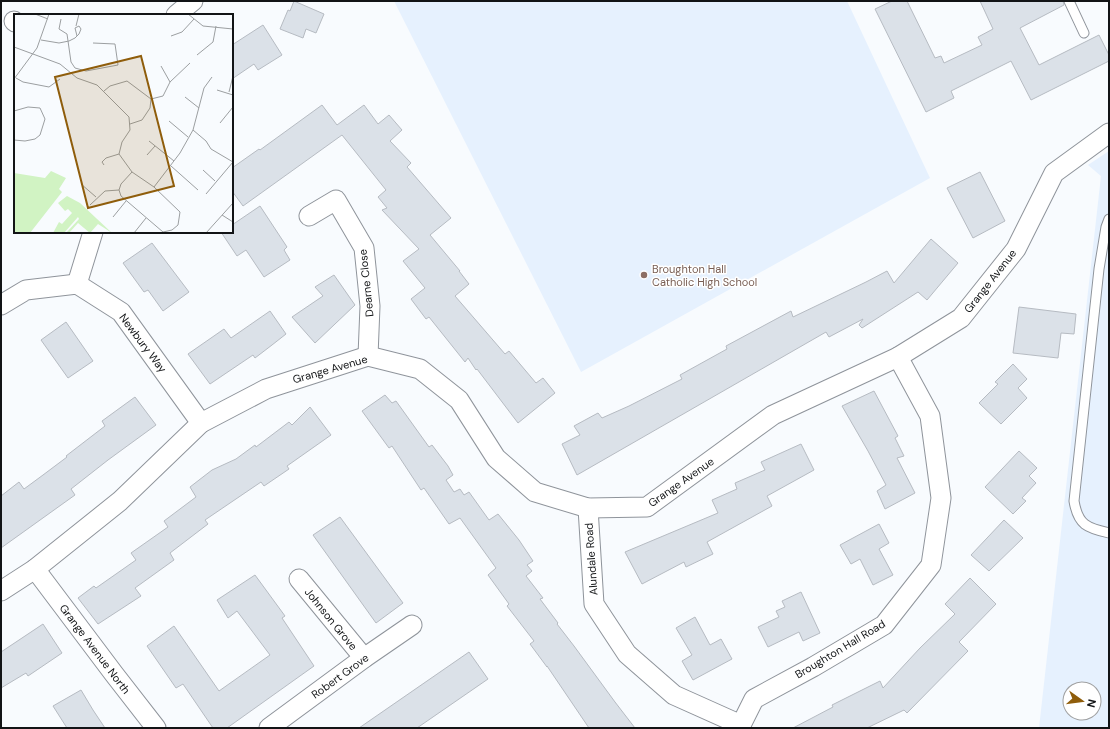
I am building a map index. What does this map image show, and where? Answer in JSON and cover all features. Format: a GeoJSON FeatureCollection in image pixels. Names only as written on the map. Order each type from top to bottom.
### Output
{"type":"FeatureCollection","features":[{"type":"Feature","properties":{"kind":"street"},"geometry":{"type":"LineString","coordinates":[[177,14],[193,1]]}},
{"type":"Feature","properties":{"kind":"street","name":"Grange Avenue"},"geometry":{"type":"LineString","coordinates":[[35,569],[120,501],[201,423],[266,388],[368,356],[420,369],[459,400],[496,458],[535,492],[588,508],[647,507],[774,416],[898,357],[961,318],[1016,249],[1054,174],[1109,133]]}},
{"type":"Feature","properties":{"kind":"street","name":"Dearne Close"},"geometry":{"type":"LineString","coordinates":[[309,216],[336,200],[364,248],[370,306],[368,356]]}},
{"type":"Feature","properties":{"kind":"street"},"geometry":{"type":"LineString","coordinates":[[1,305],[26,290],[77,284],[93,233]]}},
{"type":"Feature","properties":{"kind":"street","name":"Newbury Way"},"geometry":{"type":"LineString","coordinates":[[77,284],[121,312],[201,423]]}},
{"type":"Feature","properties":{"kind":"street","name":"Broughton Hall Road"},"geometry":{"type":"LineString","coordinates":[[741,726],[754,699],[813,667],[884,625],[931,565],[941,498],[930,416],[898,357]]}},
{"type":"Feature","properties":{"kind":"street","name":"Alundale Road"},"geometry":{"type":"LineString","coordinates":[[588,508],[594,604],[627,654],[674,695],[741,726]]}},
{"type":"Feature","properties":{"kind":"street"},"geometry":{"type":"LineString","coordinates":[[1,591],[35,569]]}},
{"type":"Feature","properties":{"kind":"street","name":"Grange Avenue North"},"geometry":{"type":"LineString","coordinates":[[35,569],[156,728]]}},
{"type":"Feature","properties":{"kind":"street","name":"Johnson Grove"},"geometry":{"type":"LineString","coordinates":[[299,579],[364,658]]}},
{"type":"Feature","properties":{"kind":"street","name":"Robert Grove"},"geometry":{"type":"LineString","coordinates":[[269,728],[364,658],[412,626]]}},
{"type":"Feature","properties":{"kind":"lane"},"geometry":{"type":"LineString","coordinates":[[1069,1],[1084,33]]}},
{"type":"Feature","properties":{"kind":"lane"},"geometry":{"type":"LineString","coordinates":[[1109,219],[1099,269],[1074,501],[1076,513],[1082,523],[1094,530],[1109,533]]}},
{"type":"Feature","properties":{"kind":"shaded area","name":"Broughton Hall Catholic High School"},"geometry":{"type":"Polygon","coordinates":[[[394,1],[847,1],[930,178],[581,372],[394,1]]]}},
{"type":"Feature","properties":{"kind":"shaded area"},"geometry":{"type":"Polygon","coordinates":[[[1109,151],[1109,728],[1039,728],[1101,176],[1088,165],[1109,151]]]}},
{"type":"Feature","properties":{"kind":"building"},"geometry":{"type":"Polygon","coordinates":[[[294,1],[324,14],[316,33],[306,29],[303,38],[280,29],[288,10],[290,11],[294,1]]]}},
{"type":"Feature","properties":{"kind":"building"},"geometry":{"type":"Polygon","coordinates":[[[892,1],[907,1],[935,58],[941,56],[944,63],[982,45],[978,37],[993,29],[980,1],[1063,1],[1064,5],[1020,28],[1039,65],[1099,35],[1109,55],[1109,61],[1031,100],[1011,61],[951,91],[954,98],[926,112],[875,9],[892,1]]]}},
{"type":"Feature","properties":{"kind":"building"},"geometry":{"type":"Polygon","coordinates":[[[263,25],[282,55],[258,70],[254,64],[233,78],[233,44],[263,25]]]}},
{"type":"Feature","properties":{"kind":"building"},"geometry":{"type":"Polygon","coordinates":[[[322,105],[337,125],[364,105],[378,124],[389,115],[402,130],[390,141],[411,163],[407,167],[451,218],[430,235],[469,284],[455,296],[505,354],[509,351],[536,383],[543,378],[555,393],[518,423],[468,358],[465,362],[429,317],[426,319],[411,299],[425,288],[403,261],[419,249],[382,210],[387,208],[378,197],[386,190],[342,135],[243,206],[233,192],[233,167],[259,149],[260,150],[322,105]]]}},
{"type":"Feature","properties":{"kind":"building"},"geometry":{"type":"Polygon","coordinates":[[[980,172],[1005,221],[973,238],[947,188],[980,172]]]}},
{"type":"Feature","properties":{"kind":"building"},"geometry":{"type":"Polygon","coordinates":[[[260,206],[287,247],[284,250],[290,260],[264,277],[246,250],[237,256],[222,233],[233,233],[233,224],[260,206]]]}},
{"type":"Feature","properties":{"kind":"building"},"geometry":{"type":"Polygon","coordinates":[[[931,239],[958,263],[927,300],[918,292],[862,328],[859,325],[863,319],[829,337],[826,332],[577,475],[562,444],[580,435],[574,426],[598,413],[602,418],[682,379],[680,375],[727,349],[726,346],[791,311],[793,317],[887,271],[894,283],[931,239]]]}},
{"type":"Feature","properties":{"kind":"building"},"geometry":{"type":"Polygon","coordinates":[[[152,243],[189,292],[163,311],[148,290],[144,292],[123,263],[152,243]]]}},
{"type":"Feature","properties":{"kind":"building"},"geometry":{"type":"Polygon","coordinates":[[[334,275],[355,305],[315,343],[292,317],[323,296],[315,287],[334,275]]]}},
{"type":"Feature","properties":{"kind":"building"},"geometry":{"type":"Polygon","coordinates":[[[1019,307],[1076,314],[1074,334],[1061,333],[1058,358],[1013,353],[1019,307]]]}},
{"type":"Feature","properties":{"kind":"building"},"geometry":{"type":"Polygon","coordinates":[[[270,311],[286,334],[255,358],[253,355],[210,384],[188,354],[224,329],[231,338],[270,311]]]}},
{"type":"Feature","properties":{"kind":"building"},"geometry":{"type":"Polygon","coordinates":[[[66,322],[93,361],[68,378],[41,340],[66,322]]]}},
{"type":"Feature","properties":{"kind":"building"},"geometry":{"type":"Polygon","coordinates":[[[1013,364],[1027,379],[1018,388],[1027,398],[1001,424],[979,403],[998,384],[995,382],[1013,364]]]}},
{"type":"Feature","properties":{"kind":"building"},"geometry":{"type":"Polygon","coordinates":[[[874,391],[898,436],[895,438],[904,456],[897,458],[915,493],[885,509],[877,491],[886,485],[842,406],[874,391]]]}},
{"type":"Feature","properties":{"kind":"building"},"geometry":{"type":"Polygon","coordinates":[[[385,395],[392,403],[396,401],[429,447],[432,445],[448,466],[453,475],[446,480],[454,492],[460,489],[464,495],[469,492],[489,520],[498,514],[519,540],[533,561],[527,565],[532,571],[526,576],[543,598],[540,599],[635,728],[589,728],[547,666],[530,644],[534,641],[507,606],[509,604],[488,575],[496,568],[460,518],[449,524],[424,488],[421,490],[392,446],[389,448],[362,411],[385,395]]]}},
{"type":"Feature","properties":{"kind":"building"},"geometry":{"type":"Polygon","coordinates":[[[135,397],[156,425],[71,489],[75,495],[1,548],[1,496],[19,482],[24,489],[43,475],[105,426],[102,421],[135,397]]]}},
{"type":"Feature","properties":{"kind":"building"},"geometry":{"type":"Polygon","coordinates":[[[310,407],[331,435],[287,466],[289,469],[264,486],[261,482],[205,520],[208,524],[170,553],[174,560],[135,588],[141,596],[98,624],[78,598],[94,586],[96,588],[136,560],[131,553],[168,527],[164,521],[196,497],[190,487],[212,470],[236,459],[255,445],[256,447],[289,422],[292,425],[310,407]]]}},
{"type":"Feature","properties":{"kind":"building"},"geometry":{"type":"Polygon","coordinates":[[[801,444],[814,470],[767,496],[772,506],[707,542],[713,554],[686,567],[684,562],[642,584],[625,552],[718,513],[712,500],[737,489],[735,483],[765,470],[761,462],[801,444]]]}},
{"type":"Feature","properties":{"kind":"building"},"geometry":{"type":"Polygon","coordinates":[[[1019,451],[1037,468],[1029,476],[1036,483],[1022,498],[1026,501],[1013,514],[985,487],[1019,451]]]}},
{"type":"Feature","properties":{"kind":"building"},"geometry":{"type":"Polygon","coordinates":[[[340,517],[403,603],[376,623],[313,535],[340,517]]]}},
{"type":"Feature","properties":{"kind":"building"},"geometry":{"type":"Polygon","coordinates":[[[1004,520],[1023,538],[989,571],[971,555],[1004,520]]]}},
{"type":"Feature","properties":{"kind":"building"},"geometry":{"type":"Polygon","coordinates":[[[879,524],[889,543],[879,549],[893,575],[873,585],[860,559],[851,564],[840,545],[879,524]]]}},
{"type":"Feature","properties":{"kind":"building"},"geometry":{"type":"Polygon","coordinates":[[[255,575],[285,616],[282,618],[314,666],[227,728],[213,728],[183,684],[176,688],[147,646],[174,626],[219,691],[270,655],[237,611],[228,618],[217,600],[255,575]]]}},
{"type":"Feature","properties":{"kind":"building"},"geometry":{"type":"Polygon","coordinates":[[[970,578],[996,604],[959,642],[968,651],[907,713],[904,710],[867,728],[793,728],[833,707],[832,705],[880,681],[883,688],[920,648],[955,614],[945,604],[970,578]]]}},
{"type":"Feature","properties":{"kind":"building"},"geometry":{"type":"Polygon","coordinates":[[[801,592],[820,633],[803,641],[799,632],[768,647],[758,627],[779,617],[776,611],[785,607],[782,601],[801,592]]]}},
{"type":"Feature","properties":{"kind":"building"},"geometry":{"type":"Polygon","coordinates":[[[695,617],[710,645],[721,639],[732,659],[693,680],[682,661],[692,655],[676,628],[695,617]]]}},
{"type":"Feature","properties":{"kind":"building"},"geometry":{"type":"Polygon","coordinates":[[[43,624],[62,653],[28,676],[26,673],[1,688],[1,652],[43,624]]]}},
{"type":"Feature","properties":{"kind":"building"},"geometry":{"type":"Polygon","coordinates":[[[469,652],[488,679],[417,728],[359,728],[469,652]]]}},
{"type":"Feature","properties":{"kind":"building"},"geometry":{"type":"Polygon","coordinates":[[[81,690],[105,728],[67,728],[53,706],[81,690]]]}},
{"type":"Feature","properties":{"kind":"place","name":"Broughton Hall Catholic High School"},"geometry":{"type":"Point","coordinates":[644,275]}}]}
